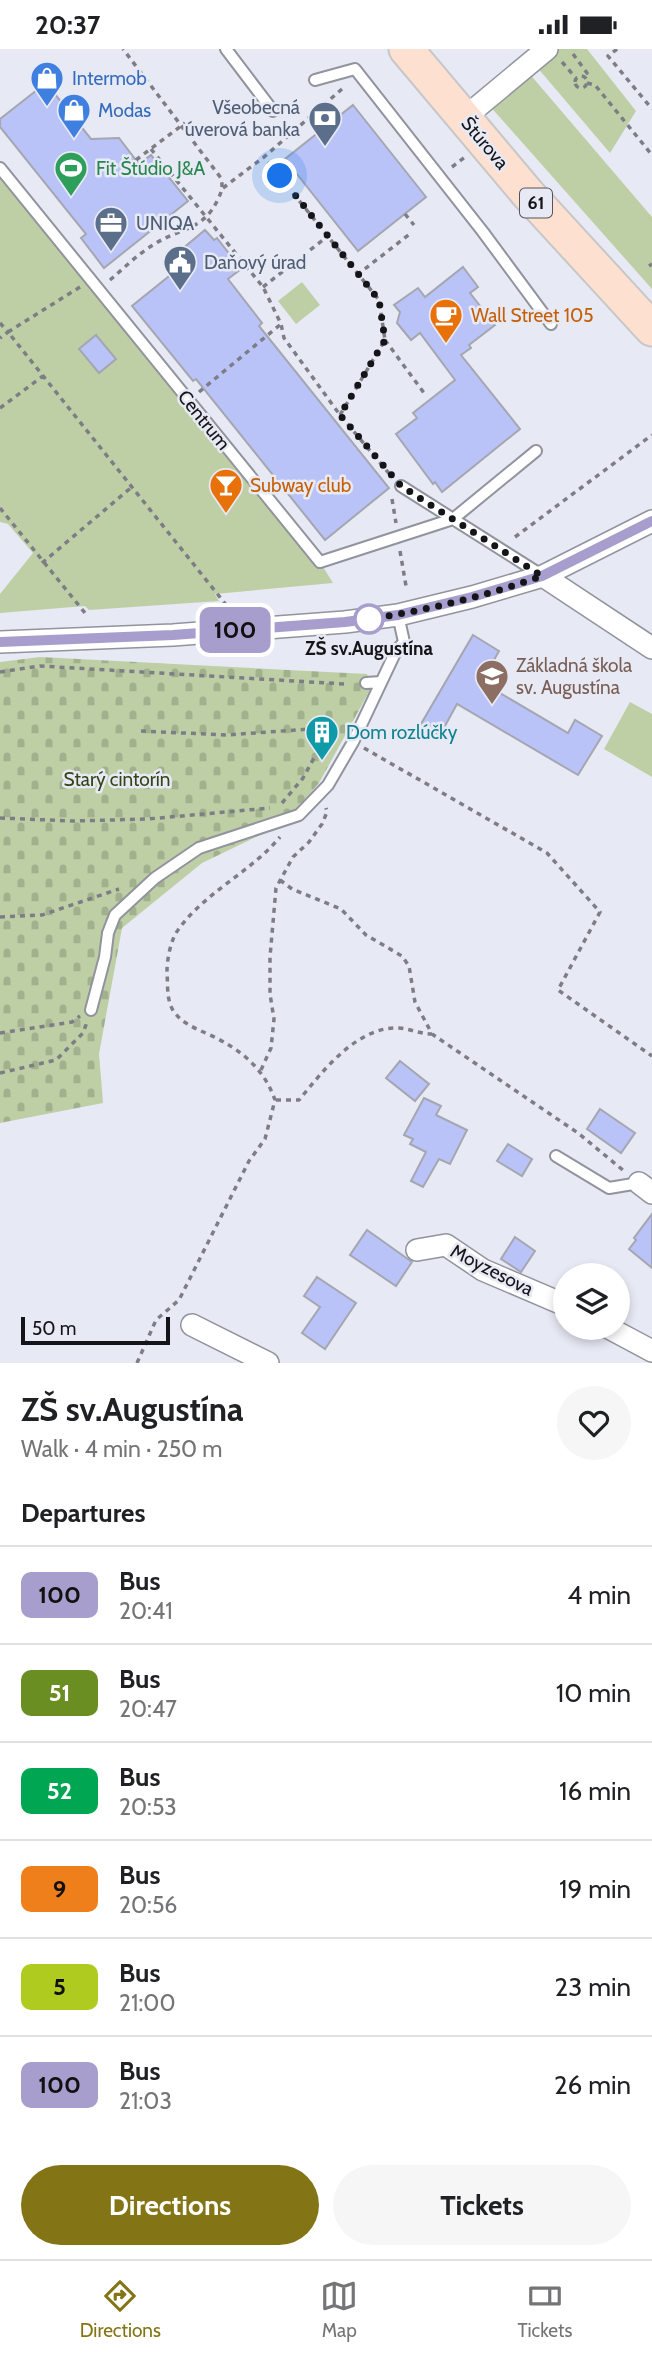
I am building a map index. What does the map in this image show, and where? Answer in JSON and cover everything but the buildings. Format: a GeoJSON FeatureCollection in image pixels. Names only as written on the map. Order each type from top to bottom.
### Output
{"type":"FeatureCollection","features":[{"type":"Feature","properties":{"kind":"main road","name":"Štúrova"},"geometry":{"type":"LineString","coordinates":[[406,49],[528,194],[652,329]]}},
{"type":"Feature","properties":{"kind":"street"},"geometry":{"type":"LineString","coordinates":[[464,118],[554,56]]}},
{"type":"Feature","properties":{"kind":"street"},"geometry":{"type":"LineString","coordinates":[[0,642],[173,635],[345,622],[398,615],[542,576],[652,521]]}},
{"type":"Feature","properties":{"kind":"street"},"geometry":{"type":"LineString","coordinates":[[542,576],[652,648]]}},
{"type":"Feature","properties":{"kind":"street","name":"Moyzesova"},"geometry":{"type":"LineString","coordinates":[[416,1250],[446,1245],[483,1270],[553,1300]]}},
{"type":"Feature","properties":{"kind":"street"},"geometry":{"type":"LineString","coordinates":[[192,1325],[268,1363]]}},
{"type":"Feature","properties":{"kind":"street"},"geometry":{"type":"LineString","coordinates":[[630,1340],[652,1352]]}},
{"type":"Feature","properties":{"kind":"lane"},"geometry":{"type":"LineString","coordinates":[[226,49],[273,111]]}},
{"type":"Feature","properties":{"kind":"lane"},"geometry":{"type":"LineString","coordinates":[[315,81],[355,69],[483,232],[551,324]]}},
{"type":"Feature","properties":{"kind":"lane","name":"Centrum"},"geometry":{"type":"LineString","coordinates":[[0,168],[320,562],[453,519],[536,451]]}},
{"type":"Feature","properties":{"kind":"lane"},"geometry":{"type":"LineString","coordinates":[[401,486],[542,576]]}},
{"type":"Feature","properties":{"kind":"lane"},"geometry":{"type":"LineString","coordinates":[[91,1010],[105,957],[108,933],[115,915],[155,878],[199,848],[299,815],[328,785],[404,642],[398,615]]}},
{"type":"Feature","properties":{"kind":"lane"},"geometry":{"type":"LineString","coordinates":[[366,683],[382,682]]}},
{"type":"Feature","properties":{"kind":"lane"},"geometry":{"type":"LineString","coordinates":[[555,1156],[609,1188],[646,1188]]}},
{"type":"Feature","properties":{"kind":"path"},"geometry":{"type":"LineString","coordinates":[[123,49],[183,124],[221,178],[223,188]]}},
{"type":"Feature","properties":{"kind":"path"},"geometry":{"type":"LineString","coordinates":[[617,49],[608,56],[652,109]]}},
{"type":"Feature","properties":{"kind":"path"},"geometry":{"type":"LineString","coordinates":[[573,54],[587,73],[575,83],[579,87],[587,83]]}},
{"type":"Feature","properties":{"kind":"path"},"geometry":{"type":"LineString","coordinates":[[554,56],[579,77],[585,78],[587,83],[595,85],[652,155]]}},
{"type":"Feature","properties":{"kind":"path"},"geometry":{"type":"LineString","coordinates":[[0,338],[94,285],[153,244],[192,228],[207,218],[223,188],[264,157],[359,74]]}},
{"type":"Feature","properties":{"kind":"path"},"geometry":{"type":"LineString","coordinates":[[136,160],[183,124]]}},
{"type":"Feature","properties":{"kind":"path"},"geometry":{"type":"LineString","coordinates":[[151,149],[263,287],[281,324],[284,338],[340,415],[401,486]]}},
{"type":"Feature","properties":{"kind":"path"},"geometry":{"type":"LineString","coordinates":[[264,157],[379,300],[385,340],[424,393]]}},
{"type":"Feature","properties":{"kind":"path"},"geometry":{"type":"LineString","coordinates":[[405,214],[414,226]]}},
{"type":"Feature","properties":{"kind":"path"},"geometry":{"type":"LineString","coordinates":[[357,275],[411,233]]}},
{"type":"Feature","properties":{"kind":"path"},"geometry":{"type":"LineString","coordinates":[[263,287],[328,236]]}},
{"type":"Feature","properties":{"kind":"path"},"geometry":{"type":"LineString","coordinates":[[0,323],[227,606]]}},
{"type":"Feature","properties":{"kind":"path"},"geometry":{"type":"LineString","coordinates":[[188,401],[281,324]]}},
{"type":"Feature","properties":{"kind":"path"},"geometry":{"type":"LineString","coordinates":[[340,415],[385,340]]}},
{"type":"Feature","properties":{"kind":"path"},"geometry":{"type":"LineString","coordinates":[[0,408],[43,376]]}},
{"type":"Feature","properties":{"kind":"path"},"geometry":{"type":"LineString","coordinates":[[515,537],[652,435]]}},
{"type":"Feature","properties":{"kind":"path"},"geometry":{"type":"LineString","coordinates":[[42,563],[133,486]]}},
{"type":"Feature","properties":{"kind":"path"},"geometry":{"type":"LineString","coordinates":[[0,508],[85,613]]}},
{"type":"Feature","properties":{"kind":"path"},"geometry":{"type":"LineString","coordinates":[[0,673],[40,666],[345,684]]}},
{"type":"Feature","properties":{"kind":"path"},"geometry":{"type":"LineString","coordinates":[[141,731],[226,735],[326,728]]}},
{"type":"Feature","properties":{"kind":"path"},"geometry":{"type":"LineString","coordinates":[[0,818],[73,821],[148,819],[279,807],[303,778],[325,738]]}},
{"type":"Feature","properties":{"kind":"path"},"geometry":{"type":"LineString","coordinates":[[353,742],[547,853],[600,912],[558,990],[652,1056]]}},
{"type":"Feature","properties":{"kind":"path"},"geometry":{"type":"LineString","coordinates":[[261,1070],[271,1048],[274,1019],[270,994],[270,957],[276,888],[293,857],[323,824],[327,812],[320,793]]}},
{"type":"Feature","properties":{"kind":"path"},"geometry":{"type":"LineString","coordinates":[[137,1363],[156,1320],[179,1300],[249,1161],[265,1139],[275,1100],[261,1070],[244,1055],[222,1041],[187,1025],[174,1012],[168,995],[167,962],[176,931],[276,843],[299,815]]}},
{"type":"Feature","properties":{"kind":"path"},"geometry":{"type":"LineString","coordinates":[[0,917],[42,915],[155,878]]}},
{"type":"Feature","properties":{"kind":"path"},"geometry":{"type":"LineString","coordinates":[[280,880],[341,909],[366,935],[402,956],[409,966],[415,1002],[432,1034],[578,1133],[646,1188]]}},
{"type":"Feature","properties":{"kind":"path"},"geometry":{"type":"LineString","coordinates":[[0,1033],[72,1022],[91,1010]]}},
{"type":"Feature","properties":{"kind":"path"},"geometry":{"type":"LineString","coordinates":[[0,1073],[56,1060],[83,1033],[91,1010]]}},
{"type":"Feature","properties":{"kind":"path"},"geometry":{"type":"LineString","coordinates":[[275,1100],[299,1100],[334,1059],[357,1040],[400,1028],[420,1034],[432,1034]]}},
{"type":"Feature","properties":{"kind":"green space"},"geometry":{"type":"Polygon","coordinates":[[[558,49],[587,49],[636,111],[610,153],[536,66],[558,49]]]}},
{"type":"Feature","properties":{"kind":"green space"},"geometry":{"type":"Polygon","coordinates":[[[528,72],[652,217],[652,289],[488,104],[528,72]]]}},
{"type":"Feature","properties":{"kind":"green space"},"geometry":{"type":"Polygon","coordinates":[[[0,168],[320,562],[333,583],[215,594],[219,601],[89,610],[85,606],[0,613],[0,594],[33,553],[8,524],[0,522],[0,168]]]}},
{"type":"Feature","properties":{"kind":"green space"},"geometry":{"type":"Polygon","coordinates":[[[302,282],[320,305],[296,324],[278,301],[302,282]]]}},
{"type":"Feature","properties":{"kind":"green space","name":"Starý cintorín"},"geometry":{"type":"Polygon","coordinates":[[[40,657],[367,674],[370,690],[319,783],[285,823],[202,863],[122,928],[99,1054],[103,1103],[0,1123],[0,662],[40,657]]]}},
{"type":"Feature","properties":{"kind":"green space"},"geometry":{"type":"Polygon","coordinates":[[[630,702],[652,714],[652,777],[604,749],[630,702]]]}},
{"type":"Feature","properties":{"kind":"bus line","name":"100"},"geometry":{"type":"LineString","coordinates":[[0,642],[173,635],[345,622],[398,615],[542,576],[652,521]]}},
{"type":"Feature","properties":{"kind":"place","name":"Intermob"},"geometry":{"type":"Point","coordinates":[47,108]}},
{"type":"Feature","properties":{"kind":"place","name":"Modas"},"geometry":{"type":"Point","coordinates":[74,140]}},
{"type":"Feature","properties":{"kind":"place","name":"Všeobecná úverová banka"},"geometry":{"type":"Point","coordinates":[325,148]}},
{"type":"Feature","properties":{"kind":"place","name":"Fit Štúdio J&A"},"geometry":{"type":"Point","coordinates":[71,198]}},
{"type":"Feature","properties":{"kind":"place","name":"UNIQA"},"geometry":{"type":"Point","coordinates":[111,253]}},
{"type":"Feature","properties":{"kind":"place","name":"Daňový úrad"},"geometry":{"type":"Point","coordinates":[180,292]}},
{"type":"Feature","properties":{"kind":"place","name":"Wall Street 105"},"geometry":{"type":"Point","coordinates":[446,345]}},
{"type":"Feature","properties":{"kind":"place","name":"Subway club"},"geometry":{"type":"Point","coordinates":[226,515]}},
{"type":"Feature","properties":{"kind":"place","name":"ZŠ sv.Augustína"},"geometry":{"type":"Point","coordinates":[369,619]}},
{"type":"Feature","properties":{"kind":"place","name":"Základná škola sv. Augustína"},"geometry":{"type":"Point","coordinates":[492,706]}},
{"type":"Feature","properties":{"kind":"place","name":"Dom rozlúčky"},"geometry":{"type":"Point","coordinates":[322,762]}},
{"type":"Feature","properties":{"kind":"route"},"geometry":{"type":"LineString","coordinates":[[280,176],[379,300],[385,340],[340,415],[401,486],[542,576],[417,611],[369,619]]}}]}
